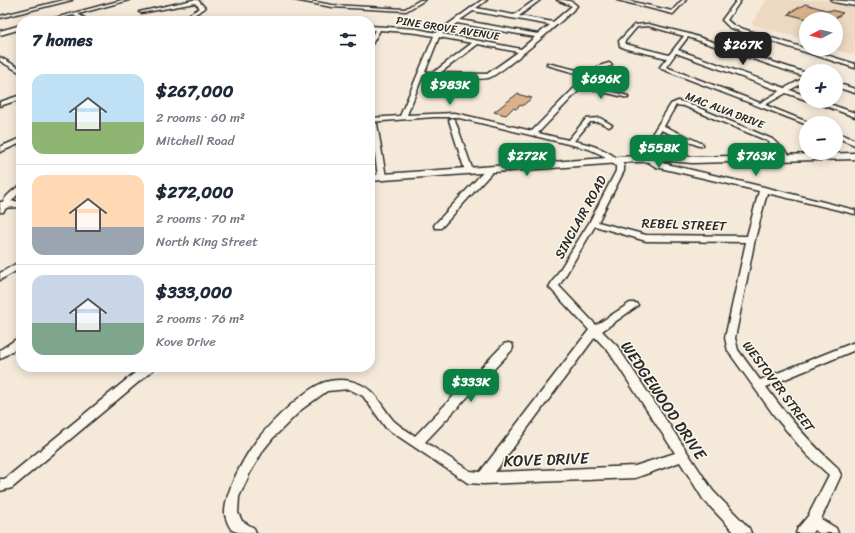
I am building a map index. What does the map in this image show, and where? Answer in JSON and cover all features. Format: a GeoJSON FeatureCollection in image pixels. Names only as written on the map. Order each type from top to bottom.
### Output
{"type":"FeatureCollection","features":[{"type":"Feature","properties":{"kind":"main road"},"geometry":{"type":"LineString","coordinates":[[834,0],[855,4]]}},
{"type":"Feature","properties":{"kind":"main road"},"geometry":{"type":"LineString","coordinates":[[840,0],[855,4]]}},
{"type":"Feature","properties":{"kind":"main road"},"geometry":{"type":"LineString","coordinates":[[843,151],[855,151]]}},
{"type":"Feature","properties":{"kind":"main road"},"geometry":{"type":"LineString","coordinates":[[787,155],[799,153]]}},
{"type":"Feature","properties":{"kind":"main road"},"geometry":{"type":"LineString","coordinates":[[375,179],[614,160],[647,154],[692,160],[787,155],[855,156]]}},
{"type":"Feature","properties":{"kind":"main road"},"geometry":{"type":"LineString","coordinates":[[2,207],[16,205]]}},
{"type":"Feature","properties":{"kind":"street"},"geometry":{"type":"LineString","coordinates":[[0,16],[61,0]]}},
{"type":"Feature","properties":{"kind":"street"},"geometry":{"type":"LineString","coordinates":[[0,16],[70,0]]}},
{"type":"Feature","properties":{"kind":"street"},"geometry":{"type":"LineString","coordinates":[[66,16],[127,0]]}},
{"type":"Feature","properties":{"kind":"street"},"geometry":{"type":"LineString","coordinates":[[141,12],[196,0],[203,8],[189,16]]}},
{"type":"Feature","properties":{"kind":"street"},"geometry":{"type":"LineString","coordinates":[[300,0],[338,6],[406,10],[423,0]]}},
{"type":"Feature","properties":{"kind":"street"},"geometry":{"type":"LineString","coordinates":[[403,117],[437,35],[485,0]]}},
{"type":"Feature","properties":{"kind":"street"},"geometry":{"type":"LineString","coordinates":[[515,17],[538,0]]}},
{"type":"Feature","properties":{"kind":"street"},"geometry":{"type":"LineString","coordinates":[[421,73],[480,77],[489,76],[522,51],[575,6],[559,0]]}},
{"type":"Feature","properties":{"kind":"street"},"geometry":{"type":"LineString","coordinates":[[619,0],[673,13],[684,0]]}},
{"type":"Feature","properties":{"kind":"street"},"geometry":{"type":"LineString","coordinates":[[739,0],[724,20],[732,27],[855,66]]}},
{"type":"Feature","properties":{"kind":"street"},"geometry":{"type":"LineString","coordinates":[[360,7],[366,4]]}},
{"type":"Feature","properties":{"kind":"street"},"geometry":{"type":"LineString","coordinates":[[332,14],[338,6]]}},
{"type":"Feature","properties":{"kind":"street"},"geometry":{"type":"LineString","coordinates":[[472,10],[554,24]]}},
{"type":"Feature","properties":{"kind":"street"},"geometry":{"type":"LineString","coordinates":[[74,14],[78,16]]}},
{"type":"Feature","properties":{"kind":"street"},"geometry":{"type":"LineString","coordinates":[[457,21],[539,36]]}},
{"type":"Feature","properties":{"kind":"street"},"geometry":{"type":"LineString","coordinates":[[671,57],[629,48],[622,45],[622,42],[634,28],[640,25],[648,25],[687,35],[799,73]]}},
{"type":"Feature","properties":{"kind":"street"},"geometry":{"type":"LineString","coordinates":[[0,33],[16,28]]}},
{"type":"Feature","properties":{"kind":"street","name":"PINE GROVE AVENUE"},"geometry":{"type":"LineString","coordinates":[[375,28],[418,31],[522,51]]}},
{"type":"Feature","properties":{"kind":"street"},"geometry":{"type":"LineString","coordinates":[[375,35],[379,28]]}},
{"type":"Feature","properties":{"kind":"street"},"geometry":{"type":"LineString","coordinates":[[687,35],[663,67],[667,70],[799,120]]}},
{"type":"Feature","properties":{"kind":"street"},"geometry":{"type":"LineString","coordinates":[[435,74],[477,42]]}},
{"type":"Feature","properties":{"kind":"street"},"geometry":{"type":"LineString","coordinates":[[675,51],[799,95]]}},
{"type":"Feature","properties":{"kind":"street"},"geometry":{"type":"LineString","coordinates":[[0,59],[16,68]]}},
{"type":"Feature","properties":{"kind":"street"},"geometry":{"type":"LineString","coordinates":[[549,64],[590,75]]}},
{"type":"Feature","properties":{"kind":"street"},"geometry":{"type":"LineString","coordinates":[[534,134],[590,75],[601,67],[609,65]]}},
{"type":"Feature","properties":{"kind":"street"},"geometry":{"type":"LineString","coordinates":[[760,105],[799,83]]}},
{"type":"Feature","properties":{"kind":"street"},"geometry":{"type":"LineString","coordinates":[[580,85],[626,97]]}},
{"type":"Feature","properties":{"kind":"street"},"geometry":{"type":"LineString","coordinates":[[843,88],[855,92]]}},
{"type":"Feature","properties":{"kind":"street"},"geometry":{"type":"LineString","coordinates":[[0,104],[16,99]]}},
{"type":"Feature","properties":{"kind":"street","name":"MAC ALVA DRIVE"},"geometry":{"type":"LineString","coordinates":[[647,154],[660,127],[674,104],[681,103],[770,140],[787,155]]}},
{"type":"Feature","properties":{"kind":"street"},"geometry":{"type":"LineString","coordinates":[[836,108],[855,115]]}},
{"type":"Feature","properties":{"kind":"street"},"geometry":{"type":"LineString","coordinates":[[375,122],[434,114],[455,115],[595,148],[614,160]]}},
{"type":"Feature","properties":{"kind":"street"},"geometry":{"type":"LineString","coordinates":[[452,120],[469,171]]}},
{"type":"Feature","properties":{"kind":"street"},"geometry":{"type":"LineString","coordinates":[[570,142],[588,120],[600,120],[610,125]]}},
{"type":"Feature","properties":{"kind":"street"},"geometry":{"type":"LineString","coordinates":[[660,127],[701,145]]}},
{"type":"Feature","properties":{"kind":"street"},"geometry":{"type":"LineString","coordinates":[[843,137],[855,143]]}},
{"type":"Feature","properties":{"kind":"street"},"geometry":{"type":"LineString","coordinates":[[0,150],[16,142]]}},
{"type":"Feature","properties":{"kind":"street"},"geometry":{"type":"LineString","coordinates":[[647,154],[659,165],[855,212]]}},
{"type":"Feature","properties":{"kind":"street","name":"SINCLAIR ROAD"},"geometry":{"type":"LineString","coordinates":[[554,287],[593,223],[621,169],[620,165],[614,160]]}},
{"type":"Feature","properties":{"kind":"street"},"geometry":{"type":"LineString","coordinates":[[438,226],[491,169]]}},
{"type":"Feature","properties":{"kind":"street","name":"WESTOVER STREET"},"geometry":{"type":"LineString","coordinates":[[764,190],[751,239],[730,338],[733,351],[780,415],[811,451],[833,471],[835,475],[813,521]]}},
{"type":"Feature","properties":{"kind":"street"},"geometry":{"type":"LineString","coordinates":[[2,207],[16,193]]}},
{"type":"Feature","properties":{"kind":"street","name":"REBEL STREET"},"geometry":{"type":"LineString","coordinates":[[593,223],[646,238],[751,239]]}},
{"type":"Feature","properties":{"kind":"street"},"geometry":{"type":"LineString","coordinates":[[0,277],[16,267]]}},
{"type":"Feature","properties":{"kind":"street","name":"WEDGEWOOD DRIVE"},"geometry":{"type":"LineString","coordinates":[[554,287],[613,349],[708,495],[744,533]]}},
{"type":"Feature","properties":{"kind":"street"},"geometry":{"type":"LineString","coordinates":[[483,478],[595,330],[633,305]]}},
{"type":"Feature","properties":{"kind":"street"},"geometry":{"type":"LineString","coordinates":[[0,355],[16,344]]}},
{"type":"Feature","properties":{"kind":"street"},"geometry":{"type":"LineString","coordinates":[[759,385],[855,346]]}},
{"type":"Feature","properties":{"kind":"street"},"geometry":{"type":"LineString","coordinates":[[417,442],[508,347]]}},
{"type":"Feature","properties":{"kind":"street"},"geometry":{"type":"LineString","coordinates":[[4,485],[143,372]]}},
{"type":"Feature","properties":{"kind":"street","name":"KOVE DRIVE"},"geometry":{"type":"LineString","coordinates":[[249,533],[237,526],[230,513],[233,497],[260,445],[282,420],[314,392],[324,387],[348,385],[367,393],[390,425],[468,477],[483,478],[635,472],[684,456]]}},
{"type":"Feature","properties":{"kind":"street"},"geometry":{"type":"LineString","coordinates":[[804,533],[813,521],[831,533]]}},
{"type":"Feature","properties":{"kind":"shaded area"},"geometry":{"type":"Polygon","coordinates":[[[767,0],[830,0],[855,5],[855,53],[851,54],[843,52],[843,12],[799,12],[799,38],[751,24],[767,0]]]}},
{"type":"Feature","properties":{"kind":"building"},"geometry":{"type":"Polygon","coordinates":[[[805,4],[829,11],[839,12],[799,12],[799,17],[788,14],[805,4]]]}},
{"type":"Feature","properties":{"kind":"building"},"geometry":{"type":"Polygon","coordinates":[[[517,94],[532,98],[522,106],[520,105],[516,109],[513,108],[506,115],[494,112],[517,94]]]}}]}
